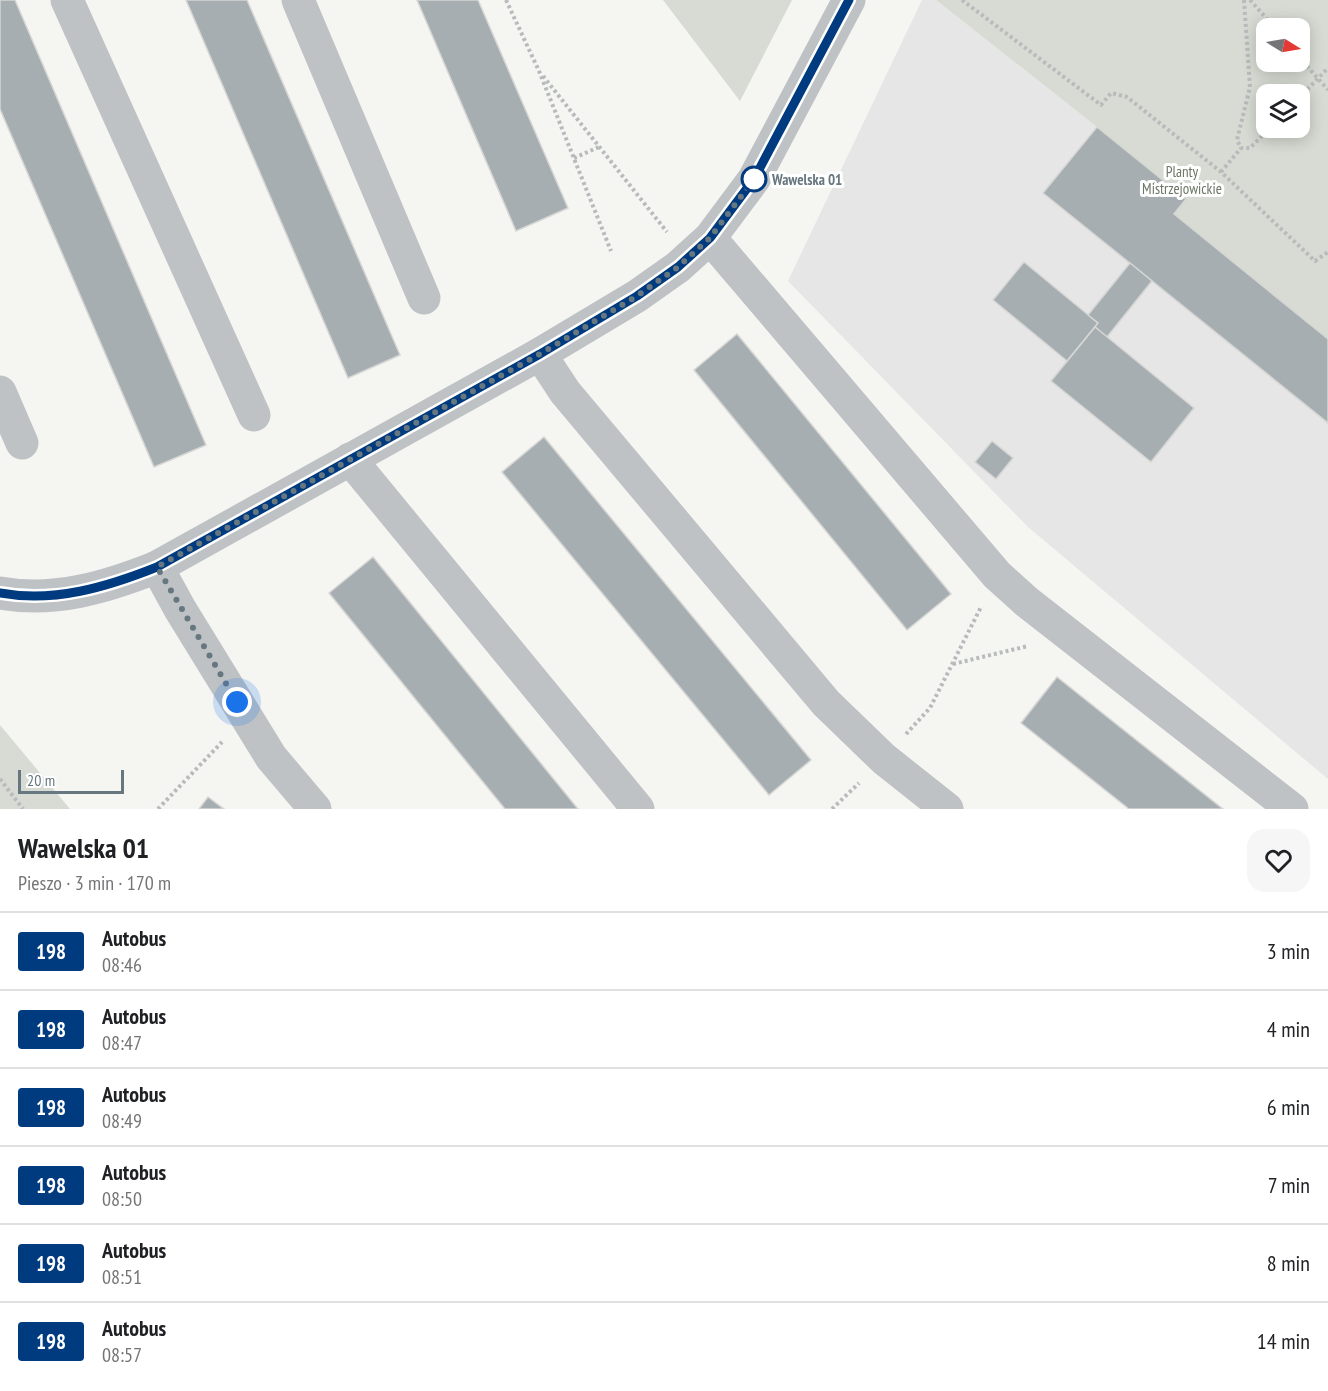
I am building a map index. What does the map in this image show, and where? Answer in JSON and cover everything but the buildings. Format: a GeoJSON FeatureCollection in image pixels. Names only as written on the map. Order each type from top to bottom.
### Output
{"type":"FeatureCollection","features":[{"type":"Feature","properties":{"kind":"street"},"geometry":{"type":"LineString","coordinates":[[67,0],[254,415]]}},
{"type":"Feature","properties":{"kind":"street"},"geometry":{"type":"LineString","coordinates":[[298,0],[424,298]]}},
{"type":"Feature","properties":{"kind":"street"},"geometry":{"type":"LineString","coordinates":[[0,593],[15,596],[58,596],[129,578],[157,567],[540,354],[637,296],[678,267],[710,238],[754,179],[849,0]]}},
{"type":"Feature","properties":{"kind":"street"},"geometry":{"type":"LineString","coordinates":[[710,238],[997,575],[1027,602],[1292,809]]}},
{"type":"Feature","properties":{"kind":"street"},"geometry":{"type":"LineString","coordinates":[[540,354],[565,392],[818,694],[884,759],[947,809]]}},
{"type":"Feature","properties":{"kind":"street"},"geometry":{"type":"LineString","coordinates":[[0,392],[22,443]]}},
{"type":"Feature","properties":{"kind":"street"},"geometry":{"type":"LineString","coordinates":[[350,459],[638,809]]}},
{"type":"Feature","properties":{"kind":"street"},"geometry":{"type":"LineString","coordinates":[[157,567],[180,609],[271,757],[315,809]]}},
{"type":"Feature","properties":{"kind":"path"},"geometry":{"type":"LineString","coordinates":[[506,0],[538,71],[611,251]]}},
{"type":"Feature","properties":{"kind":"path"},"geometry":{"type":"LineString","coordinates":[[962,0],[1101,105],[1111,93],[1127,97],[1221,172],[1316,261],[1328,252]]}},
{"type":"Feature","properties":{"kind":"path"},"geometry":{"type":"LineString","coordinates":[[1241,148],[1237,140],[1250,87],[1244,0]]}},
{"type":"Feature","properties":{"kind":"path"},"geometry":{"type":"LineString","coordinates":[[1250,0],[1266,18]]}},
{"type":"Feature","properties":{"kind":"path"},"geometry":{"type":"LineString","coordinates":[[1310,87],[1328,68]]}},
{"type":"Feature","properties":{"kind":"path"},"geometry":{"type":"LineString","coordinates":[[1310,70],[1328,90]]}},
{"type":"Feature","properties":{"kind":"path"},"geometry":{"type":"LineString","coordinates":[[538,71],[670,235]]}},
{"type":"Feature","properties":{"kind":"path"},"geometry":{"type":"LineString","coordinates":[[1241,148],[1250,148],[1260,138]]}},
{"type":"Feature","properties":{"kind":"path"},"geometry":{"type":"LineString","coordinates":[[574,158],[599,147]]}},
{"type":"Feature","properties":{"kind":"path"},"geometry":{"type":"LineString","coordinates":[[1221,172],[1241,148]]}},
{"type":"Feature","properties":{"kind":"path"},"geometry":{"type":"LineString","coordinates":[[832,809],[884,759],[930,708],[997,575]]}},
{"type":"Feature","properties":{"kind":"path"},"geometry":{"type":"LineString","coordinates":[[952,664],[1031,645]]}},
{"type":"Feature","properties":{"kind":"path"},"geometry":{"type":"LineString","coordinates":[[158,809],[227,737]]}},
{"type":"Feature","properties":{"kind":"path"},"geometry":{"type":"LineString","coordinates":[[0,779],[23,809]]}},
{"type":"Feature","properties":{"kind":"shaded area"},"geometry":{"type":"Polygon","coordinates":[[[922,0],[936,0],[1097,127],[1044,193],[1328,423],[1328,779],[1028,527],[788,281],[922,0]]]}},
{"type":"Feature","properties":{"kind":"green space"},"geometry":{"type":"Polygon","coordinates":[[[663,0],[792,0],[740,101],[663,0]]]}},
{"type":"Feature","properties":{"kind":"green space","name":"Planty Mistrzejowickie"},"geometry":{"type":"Polygon","coordinates":[[[936,0],[1328,0],[1328,423],[1043,193],[1097,127],[936,0]]]}},
{"type":"Feature","properties":{"kind":"green space"},"geometry":{"type":"Polygon","coordinates":[[[0,725],[70,809],[0,809],[0,725]]]}},
{"type":"Feature","properties":{"kind":"bus line","name":"198"},"geometry":{"type":"LineString","coordinates":[[0,593],[15,596],[58,596],[129,578],[157,567],[540,354],[637,296],[678,267],[710,238],[732,212],[754,179],[849,0]]}},
{"type":"Feature","properties":{"kind":"place","name":"Wawelska 01"},"geometry":{"type":"Point","coordinates":[754,179]}},
{"type":"Feature","properties":{"kind":"route"},"geometry":{"type":"LineString","coordinates":[[237,702],[157,567],[540,354],[637,296],[678,267],[710,238],[732,212],[754,179]]}}]}
